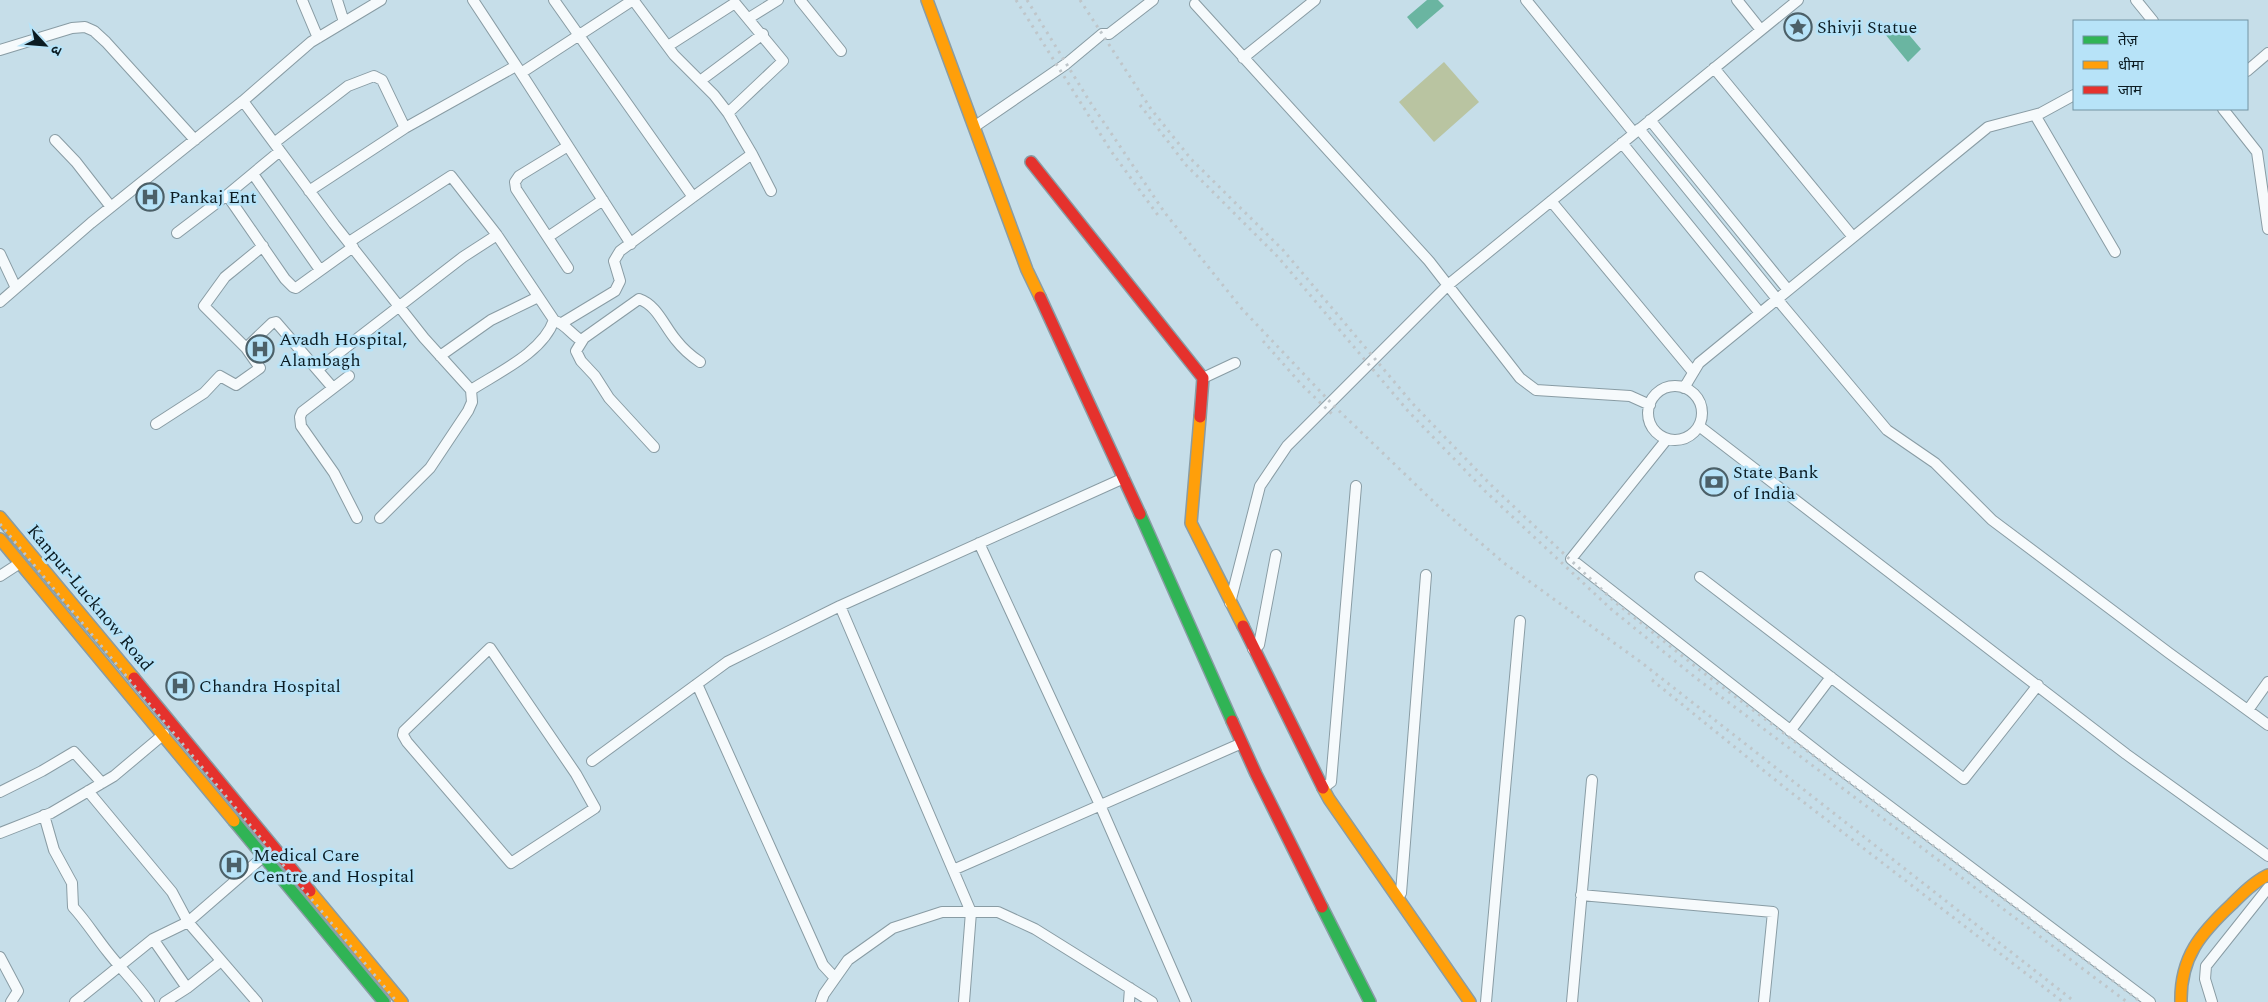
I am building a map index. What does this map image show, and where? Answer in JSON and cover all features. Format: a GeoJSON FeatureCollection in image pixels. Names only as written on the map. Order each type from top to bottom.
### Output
{"type":"FeatureCollection","features":[{"type":"Feature","properties":{"kind":"street"},"geometry":{"type":"LineString","coordinates":[[302,0],[318,38]]}},
{"type":"Feature","properties":{"kind":"street"},"geometry":{"type":"LineString","coordinates":[[337,0],[344,22]]}},
{"type":"Feature","properties":{"kind":"street"},"geometry":{"type":"LineString","coordinates":[[0,302],[111,207],[318,38],[381,0]]}},
{"type":"Feature","properties":{"kind":"street"},"geometry":{"type":"LineString","coordinates":[[473,0],[631,244]]}},
{"type":"Feature","properties":{"kind":"street"},"geometry":{"type":"LineString","coordinates":[[554,0],[693,197]]}},
{"type":"Feature","properties":{"kind":"street"},"geometry":{"type":"LineString","coordinates":[[309,191],[405,128],[518,70],[578,36],[634,0],[668,46],[714,94],[728,113],[771,191]]}},
{"type":"Feature","properties":{"kind":"street"},"geometry":{"type":"LineString","coordinates":[[749,18],[778,0]]}},
{"type":"Feature","properties":{"kind":"street"},"geometry":{"type":"LineString","coordinates":[[800,0],[841,51]]}},
{"type":"Feature","properties":{"kind":"street"},"geometry":{"type":"LineString","coordinates":[[927,0],[1027,270],[1124,478],[1242,743],[1370,1002]]}},
{"type":"Feature","properties":{"kind":"street"},"geometry":{"type":"LineString","coordinates":[[974,128],[1066,64],[1102,34],[1110,34],[1153,0]]}},
{"type":"Feature","properties":{"kind":"street"},"geometry":{"type":"LineString","coordinates":[[1244,58],[1315,0]]}},
{"type":"Feature","properties":{"kind":"street"},"geometry":{"type":"LineString","coordinates":[[1526,0],[1886,430],[1935,463],[1992,520],[2268,724]]}},
{"type":"Feature","properties":{"kind":"street"},"geometry":{"type":"LineString","coordinates":[[1737,0],[1761,30]]}},
{"type":"Feature","properties":{"kind":"street"},"geometry":{"type":"LineString","coordinates":[[1230,603],[1260,486],[1287,446],[1448,286],[1798,0]]}},
{"type":"Feature","properties":{"kind":"street"},"geometry":{"type":"LineString","coordinates":[[2136,0],[2152,20]]}},
{"type":"Feature","properties":{"kind":"street"},"geometry":{"type":"LineString","coordinates":[[668,46],[735,3],[749,18],[784,61],[728,113]]}},
{"type":"Feature","properties":{"kind":"street"},"geometry":{"type":"LineString","coordinates":[[1195,4],[1429,261],[1520,378],[1536,390],[1630,396],[1650,405]]}},
{"type":"Feature","properties":{"kind":"street"},"geometry":{"type":"LineString","coordinates":[[0,50],[72,28],[85,27],[94,31],[195,140]]}},
{"type":"Feature","properties":{"kind":"street"},"geometry":{"type":"LineString","coordinates":[[700,81],[763,34]]}},
{"type":"Feature","properties":{"kind":"street"},"geometry":{"type":"LineString","coordinates":[[2248,70],[2268,53]]}},
{"type":"Feature","properties":{"kind":"street"},"geometry":{"type":"LineString","coordinates":[[1714,68],[1852,238]]}},
{"type":"Feature","properties":{"kind":"street"},"geometry":{"type":"LineString","coordinates":[[177,233],[253,174],[277,147],[348,86],[374,76],[382,80],[405,128]]}},
{"type":"Feature","properties":{"kind":"street"},"geometry":{"type":"LineString","coordinates":[[1684,388],[1699,363],[1988,127],[2035,115],[2073,96]]}},
{"type":"Feature","properties":{"kind":"street"},"geometry":{"type":"LineString","coordinates":[[243,101],[309,191],[399,306],[471,390],[472,402],[468,411],[430,468],[380,518]]}},
{"type":"Feature","properties":{"kind":"street"},"geometry":{"type":"LineString","coordinates":[[2224,110],[2257,152],[2264,175],[2268,229]]}},
{"type":"Feature","properties":{"kind":"street"},"geometry":{"type":"LineString","coordinates":[[2035,115],[2115,252]]}},
{"type":"Feature","properties":{"kind":"street"},"geometry":{"type":"LineString","coordinates":[[1650,120],[1788,290]]}},
{"type":"Feature","properties":{"kind":"street"},"geometry":{"type":"LineString","coordinates":[[55,140],[76,162],[111,207]]}},
{"type":"Feature","properties":{"kind":"street"},"geometry":{"type":"LineString","coordinates":[[1622,143],[1760,313]]}},
{"type":"Feature","properties":{"kind":"street"},"geometry":{"type":"LineString","coordinates":[[568,146],[519,176],[516,182],[516,188],[568,268]]}},
{"type":"Feature","properties":{"kind":"street"},"geometry":{"type":"LineString","coordinates":[[471,390],[532,350],[545,339],[558,321],[615,291],[620,281],[614,261],[620,251],[752,154]]}},
{"type":"Feature","properties":{"kind":"street"},"geometry":{"type":"LineString","coordinates":[[1031,162],[1204,378],[1191,523],[1328,799],[1470,1002]]}},
{"type":"Feature","properties":{"kind":"street"},"geometry":{"type":"LineString","coordinates":[[253,174],[320,270]]}},
{"type":"Feature","properties":{"kind":"street"},"geometry":{"type":"LineString","coordinates":[[227,195],[293,287],[296,288],[351,245],[451,176],[497,235],[558,321],[571,334],[582,341]]}},
{"type":"Feature","properties":{"kind":"street"},"geometry":{"type":"LineString","coordinates":[[548,237],[603,200]]}},
{"type":"Feature","properties":{"kind":"street"},"geometry":{"type":"LineString","coordinates":[[1551,201],[1693,372]]}},
{"type":"Feature","properties":{"kind":"street"},"geometry":{"type":"LineString","coordinates":[[318,369],[463,257],[497,235]]}},
{"type":"Feature","properties":{"kind":"street"},"geometry":{"type":"LineString","coordinates":[[156,424],[204,393],[220,376],[236,386],[260,368],[246,348],[204,306],[225,277],[263,246]]}},
{"type":"Feature","properties":{"kind":"street"},"geometry":{"type":"LineString","coordinates":[[0,254],[16,288]]}},
{"type":"Feature","properties":{"kind":"street"},"geometry":{"type":"LineString","coordinates":[[440,356],[492,320],[534,299]]}},
{"type":"Feature","properties":{"kind":"street"},"geometry":{"type":"LineString","coordinates":[[654,447],[609,398],[596,376],[581,361],[576,350],[582,341],[639,299],[649,302],[675,340],[687,353],[700,362]]}},
{"type":"Feature","properties":{"kind":"street"},"geometry":{"type":"LineString","coordinates":[[246,348],[272,323],[276,322],[333,388]]}},
{"type":"Feature","properties":{"kind":"street"},"geometry":{"type":"LineString","coordinates":[[1204,378],[1236,363]]}},
{"type":"Feature","properties":{"kind":"street"},"geometry":{"type":"LineString","coordinates":[[349,376],[302,412],[300,417],[301,426],[334,473],[357,518]]}},
{"type":"Feature","properties":{"kind":"street"},"geometry":{"type":"LineString","coordinates":[[1670,387],[1684,388],[1691,391],[1700,401],[1702,412],[1699,426],[1687,438],[1679,440],[1667,439],[1658,434],[1651,426],[1648,417],[1650,405],[1655,395],[1663,389],[1670,387]]}},
{"type":"Feature","properties":{"kind":"street"},"geometry":{"type":"LineString","coordinates":[[1699,426],[2126,754],[2268,856]]}},
{"type":"Feature","properties":{"kind":"street"},"geometry":{"type":"LineString","coordinates":[[1667,439],[1571,559],[1790,730],[2150,1002]]}},
{"type":"Feature","properties":{"kind":"street"},"geometry":{"type":"LineString","coordinates":[[592,761],[727,662],[840,606],[1124,478]]}},
{"type":"Feature","properties":{"kind":"street"},"geometry":{"type":"LineString","coordinates":[[1323,788],[1331,782],[1356,486]]}},
{"type":"Feature","properties":{"kind":"street","name":"Kanpur-Lucknow Road"},"geometry":{"type":"LineString","coordinates":[[0,517],[402,1002]]}},
{"type":"Feature","properties":{"kind":"street","name":"Kanpur-Lucknow Road"},"geometry":{"type":"LineString","coordinates":[[0,539],[164,734],[384,1002]]}},
{"type":"Feature","properties":{"kind":"street"},"geometry":{"type":"LineString","coordinates":[[979,543],[1100,805],[1186,1002]]}},
{"type":"Feature","properties":{"kind":"street"},"geometry":{"type":"LineString","coordinates":[[1253,649],[1259,644],[1276,555]]}},
{"type":"Feature","properties":{"kind":"street"},"geometry":{"type":"LineString","coordinates":[[0,576],[20,562]]}},
{"type":"Feature","properties":{"kind":"street"},"geometry":{"type":"LineString","coordinates":[[1398,898],[1404,851],[1426,575]]}},
{"type":"Feature","properties":{"kind":"street"},"geometry":{"type":"LineString","coordinates":[[1700,577],[1964,779],[2038,685]]}},
{"type":"Feature","properties":{"kind":"street"},"geometry":{"type":"LineString","coordinates":[[840,606],[971,912],[964,1002]]}},
{"type":"Feature","properties":{"kind":"street"},"geometry":{"type":"LineString","coordinates":[[1486,1002],[1520,621]]}},
{"type":"Feature","properties":{"kind":"street"},"geometry":{"type":"LineString","coordinates":[[490,648],[576,774],[595,808],[511,863],[406,742],[404,731],[490,648]]}},
{"type":"Feature","properties":{"kind":"street"},"geometry":{"type":"LineString","coordinates":[[1790,730],[1831,677]]}},
{"type":"Feature","properties":{"kind":"street"},"geometry":{"type":"LineString","coordinates":[[2248,710],[2268,682]]}},
{"type":"Feature","properties":{"kind":"street"},"geometry":{"type":"LineString","coordinates":[[697,684],[823,965],[835,978]]}},
{"type":"Feature","properties":{"kind":"street"},"geometry":{"type":"LineString","coordinates":[[1,829],[44,816],[102,783],[114,776],[164,734]]}},
{"type":"Feature","properties":{"kind":"street"},"geometry":{"type":"LineString","coordinates":[[953,870],[1242,743]]}},
{"type":"Feature","properties":{"kind":"street"},"geometry":{"type":"LineString","coordinates":[[0,792],[74,752],[102,783]]}},
{"type":"Feature","properties":{"kind":"street"},"geometry":{"type":"LineString","coordinates":[[1572,1002],[1592,780]]}},
{"type":"Feature","properties":{"kind":"street"},"geometry":{"type":"LineString","coordinates":[[88,791],[172,892],[188,922],[257,1002]]}},
{"type":"Feature","properties":{"kind":"street"},"geometry":{"type":"LineString","coordinates":[[44,816],[54,850],[72,883],[73,907],[120,965],[144,1000]]}},
{"type":"Feature","properties":{"kind":"street"},"geometry":{"type":"LineString","coordinates":[[75,1002],[153,938],[188,922],[264,856]]}},
{"type":"Feature","properties":{"kind":"street"},"geometry":{"type":"LineString","coordinates":[[2181,1002],[2180,991],[2183,966],[2196,940],[2217,918],[2262,878],[2268,875]]}},
{"type":"Feature","properties":{"kind":"street"},"geometry":{"type":"LineString","coordinates":[[2212,1002],[2205,979],[2206,966],[2268,888]]}},
{"type":"Feature","properties":{"kind":"street"},"geometry":{"type":"LineString","coordinates":[[1581,895],[1773,912],[1764,1002]]}},
{"type":"Feature","properties":{"kind":"street"},"geometry":{"type":"LineString","coordinates":[[821,1002],[848,960],[893,928],[942,912],[998,912],[1034,929],[1152,1002]]}},
{"type":"Feature","properties":{"kind":"street"},"geometry":{"type":"LineString","coordinates":[[337,944],[347,936]]}},
{"type":"Feature","properties":{"kind":"street"},"geometry":{"type":"LineString","coordinates":[[153,938],[186,988]]}},
{"type":"Feature","properties":{"kind":"street"},"geometry":{"type":"LineString","coordinates":[[0,957],[18,991],[11,1002]]}},
{"type":"Feature","properties":{"kind":"street"},"geometry":{"type":"LineString","coordinates":[[165,1002],[221,961]]}},
{"type":"Feature","properties":{"kind":"street"},"geometry":{"type":"LineString","coordinates":[[1128,1002],[1130,988]]}},
{"type":"Feature","properties":{"kind":"shaded area"},"geometry":{"type":"Polygon","coordinates":[[[1427,0],[1438,0],[1444,6],[1417,29],[1407,17],[1427,0]]]}},
{"type":"Feature","properties":{"kind":"shaded area"},"geometry":{"type":"Polygon","coordinates":[[[1899,23],[1921,49],[1908,62],[1885,34],[1899,23]]]}},
{"type":"Feature","properties":{"kind":"shaded area"},"geometry":{"type":"Polygon","coordinates":[[[1444,62],[1479,102],[1434,142],[1399,102],[1444,62]]]}},
{"type":"Feature","properties":{"kind":"railway"},"geometry":{"type":"LineString","coordinates":[[1016,0],[1111,151],[1160,218]]}},
{"type":"Feature","properties":{"kind":"railway"},"geometry":{"type":"LineString","coordinates":[[1027,0],[1090,102],[1165,213],[1242,309],[1335,407],[1439,507],[1504,563],[1642,663],[2075,1002]]}},
{"type":"Feature","properties":{"kind":"railway"},"geometry":{"type":"LineString","coordinates":[[1080,0],[1151,109],[1191,159],[1283,250],[1413,404],[1490,484],[1616,603],[1701,671],[2141,1002]]}},
{"type":"Feature","properties":{"kind":"railway"},"geometry":{"type":"LineString","coordinates":[[1140,105],[1186,165],[1278,257],[1408,411],[1485,491],[1611,609],[1696,678],[2127,1002]]}},
{"type":"Feature","properties":{"kind":"railway"},"geometry":{"type":"LineString","coordinates":[[1263,341],[1302,385],[1335,417]]}},
{"type":"Feature","properties":{"kind":"railway"},"geometry":{"type":"LineString","coordinates":[[0,524],[397,1002]]}},
{"type":"Feature","properties":{"kind":"railway"},"geometry":{"type":"LineString","coordinates":[[1652,680],[1784,787],[2063,1002]]}},
{"type":"Feature","properties":{"kind":"traffic: fast"},"geometry":{"type":"LineString","coordinates":[[1140,514],[1232,721]]}},
{"type":"Feature","properties":{"kind":"traffic: fast"},"geometry":{"type":"LineString","coordinates":[[234,821],[384,1002]]}},
{"type":"Feature","properties":{"kind":"traffic: fast"},"geometry":{"type":"LineString","coordinates":[[1322,907],[1370,1002]]}},
{"type":"Feature","properties":{"kind":"traffic: slow"},"geometry":{"type":"LineString","coordinates":[[927,0],[1027,270],[1040,297]]}},
{"type":"Feature","properties":{"kind":"traffic: slow"},"geometry":{"type":"LineString","coordinates":[[1200,417],[1191,523],[1243,626]]}},
{"type":"Feature","properties":{"kind":"traffic: slow"},"geometry":{"type":"LineString","coordinates":[[0,517],[134,678]]}},
{"type":"Feature","properties":{"kind":"traffic: slow"},"geometry":{"type":"LineString","coordinates":[[0,539],[234,821]]}},
{"type":"Feature","properties":{"kind":"traffic: slow"},"geometry":{"type":"LineString","coordinates":[[1323,788],[1470,1002]]}},
{"type":"Feature","properties":{"kind":"traffic: slow"},"geometry":{"type":"LineString","coordinates":[[2181,1002],[2184,972],[2194,947],[2221,915],[2245,892],[2268,875]]}},
{"type":"Feature","properties":{"kind":"traffic: slow"},"geometry":{"type":"LineString","coordinates":[[310,891],[402,1002]]}},
{"type":"Feature","properties":{"kind":"traffic: jam"},"geometry":{"type":"LineString","coordinates":[[1031,162],[1203,378],[1200,417]]}},
{"type":"Feature","properties":{"kind":"traffic: jam"},"geometry":{"type":"LineString","coordinates":[[1040,297],[1140,514]]}},
{"type":"Feature","properties":{"kind":"traffic: jam"},"geometry":{"type":"LineString","coordinates":[[1243,626],[1323,788]]}},
{"type":"Feature","properties":{"kind":"traffic: jam"},"geometry":{"type":"LineString","coordinates":[[134,678],[310,891]]}},
{"type":"Feature","properties":{"kind":"traffic: jam"},"geometry":{"type":"LineString","coordinates":[[1232,721],[1322,907]]}},
{"type":"Feature","properties":{"kind":"place","name":"Shivji Statue"},"geometry":{"type":"Point","coordinates":[1798,27]}},
{"type":"Feature","properties":{"kind":"place","name":"Pankaj Ent"},"geometry":{"type":"Point","coordinates":[150,197]}},
{"type":"Feature","properties":{"kind":"place","name":"Avadh Hospital, Alambagh"},"geometry":{"type":"Point","coordinates":[260,349]}},
{"type":"Feature","properties":{"kind":"place","name":"State Bank of India"},"geometry":{"type":"Point","coordinates":[1714,482]}},
{"type":"Feature","properties":{"kind":"place","name":"Chandra Hospital"},"geometry":{"type":"Point","coordinates":[180,686]}},
{"type":"Feature","properties":{"kind":"place","name":"Medical Care Centre and Hospital"},"geometry":{"type":"Point","coordinates":[234,865]}}]}
